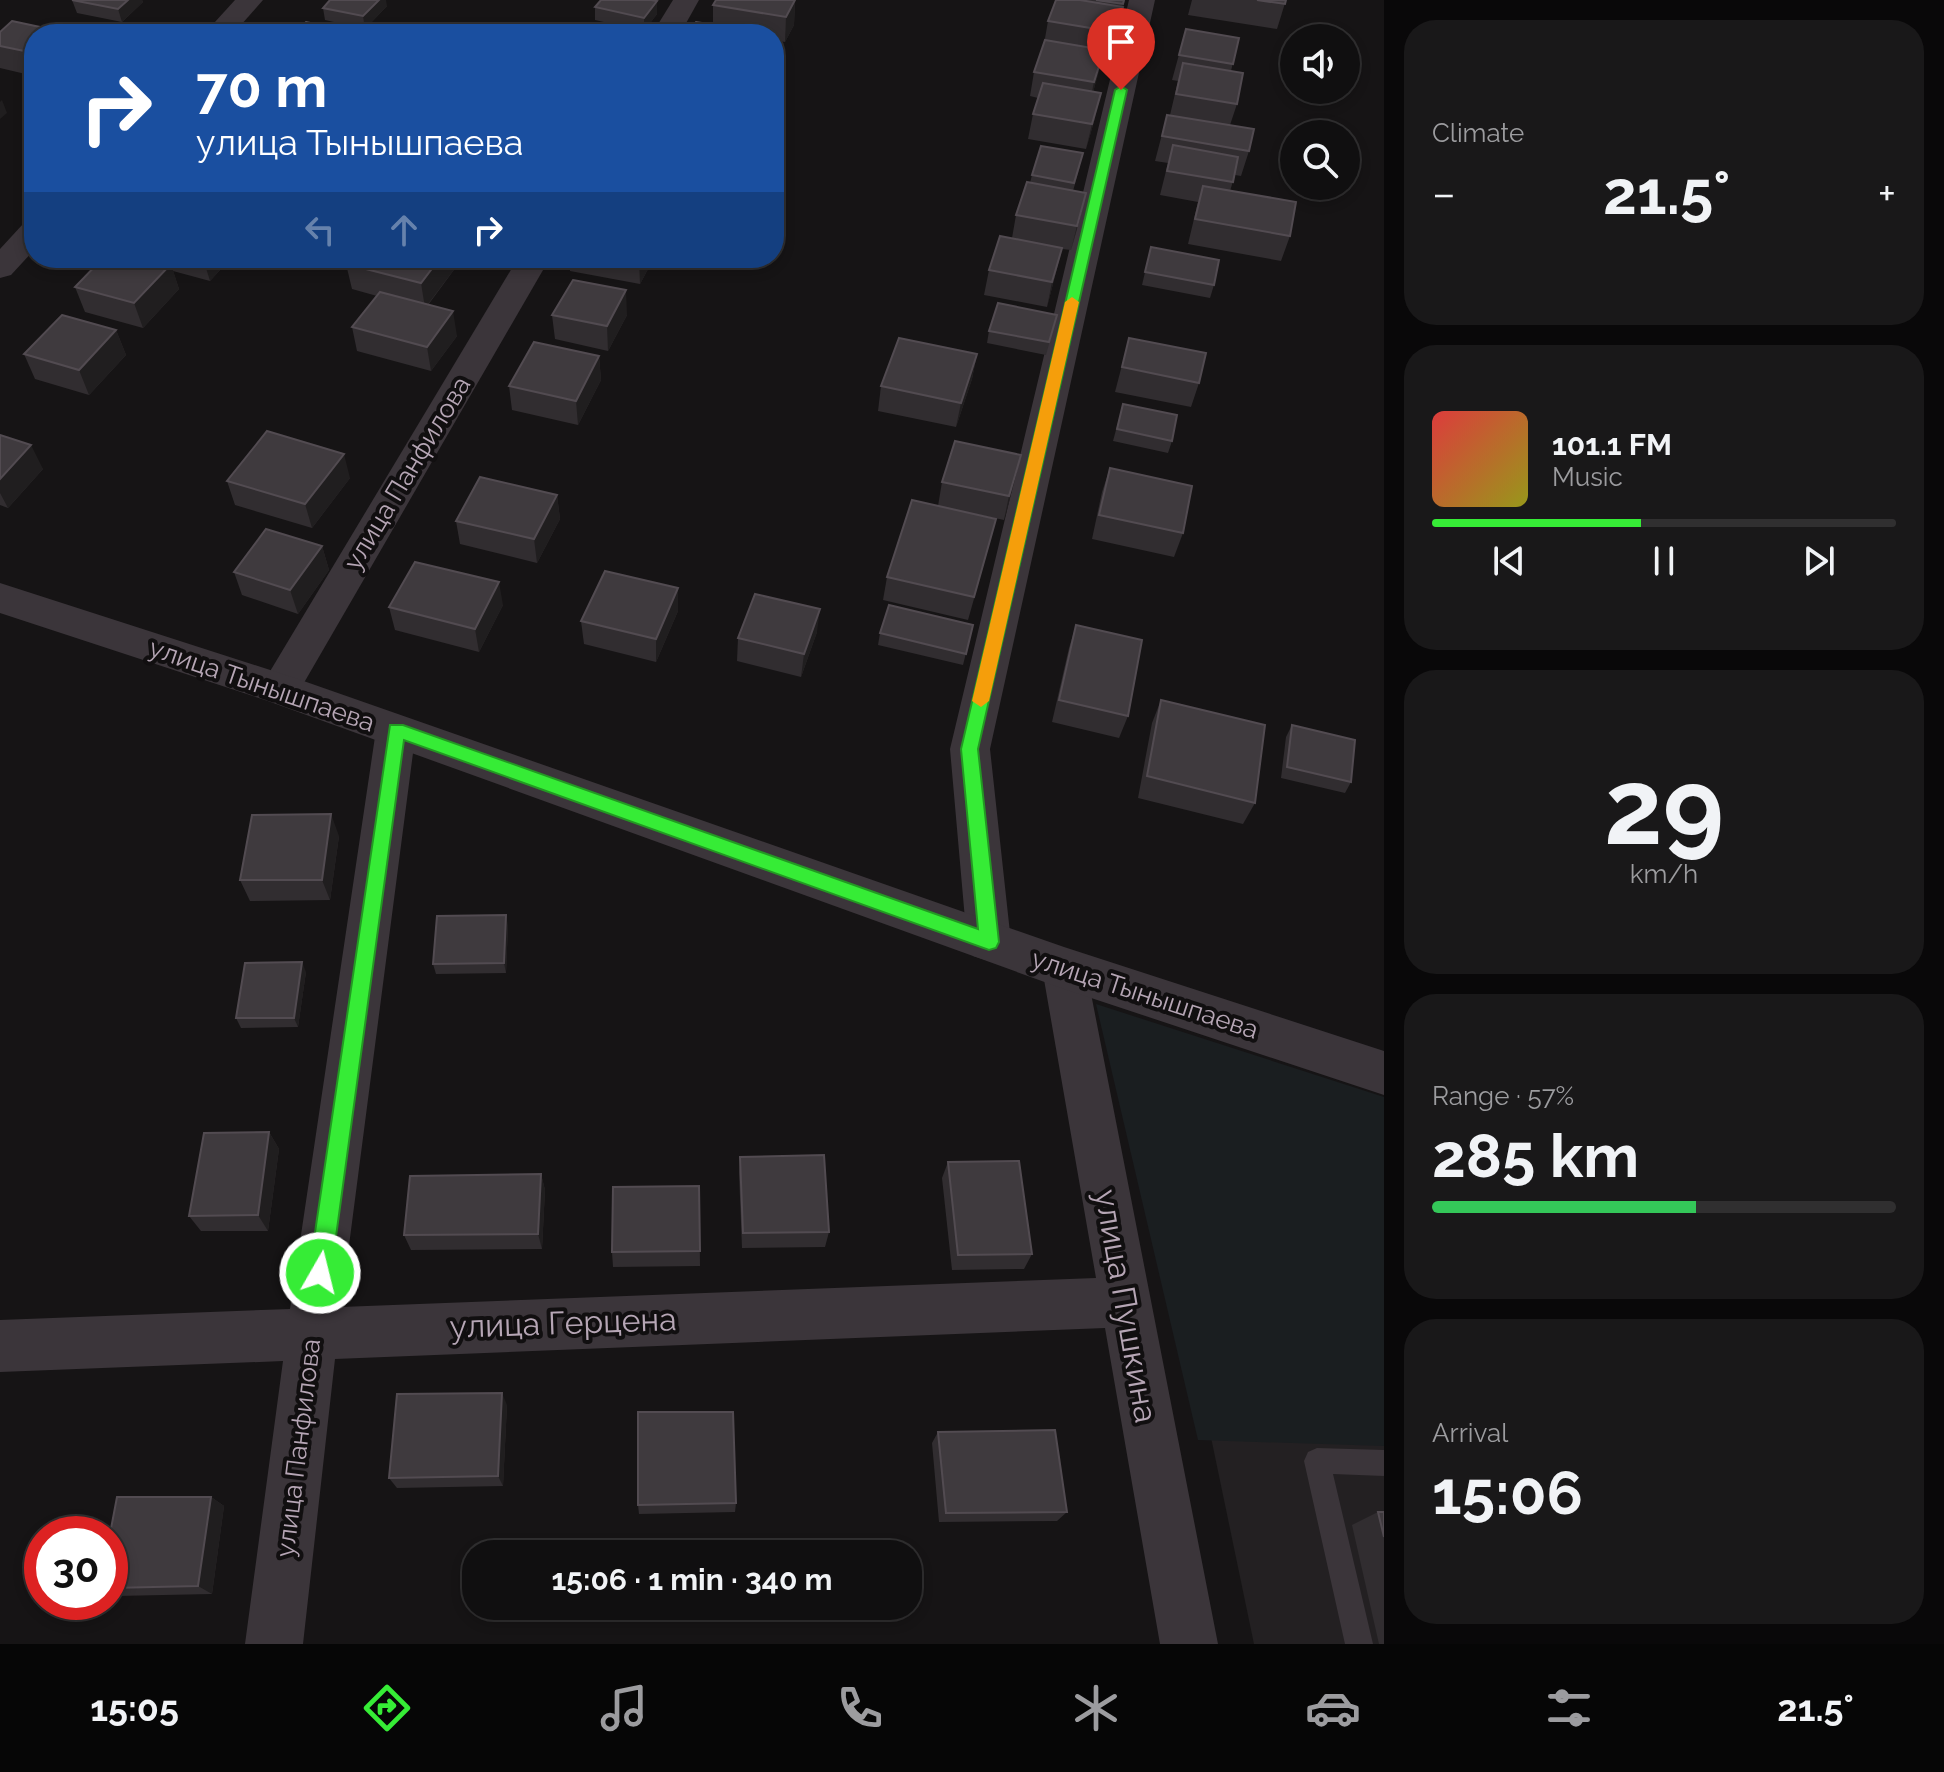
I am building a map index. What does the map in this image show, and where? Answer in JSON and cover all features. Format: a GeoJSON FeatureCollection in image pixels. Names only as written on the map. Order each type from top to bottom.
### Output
{"type":"FeatureCollection","features":[{"type":"Feature","properties":{"kind":"street"},"geometry":{"type":"LineString","coordinates":[[227,24],[250,0]]}},
{"type":"Feature","properties":{"kind":"street"},"geometry":{"type":"LineString","coordinates":[[672,24],[686,0]]}},
{"type":"Feature","properties":{"kind":"street"},"geometry":{"type":"LineString","coordinates":[[989,942],[970,749],[1142,0]]}},
{"type":"Feature","properties":{"kind":"street"},"geometry":{"type":"LineString","coordinates":[[0,268],[24,242]]}},
{"type":"Feature","properties":{"kind":"street","name":"улица Панфилова"},"geometry":{"type":"LineString","coordinates":[[280,689],[528,268]]}},
{"type":"Feature","properties":{"kind":"street","name":"улица Тынышпаева"},"geometry":{"type":"LineString","coordinates":[[0,598],[280,689],[989,942],[1384,1073]]}},
{"type":"Feature","properties":{"kind":"street","name":"улица Панфилова"},"geometry":{"type":"LineString","coordinates":[[274,1644],[312,1333],[396,730]]}},
{"type":"Feature","properties":{"kind":"street","name":"улица Пушкина"},"geometry":{"type":"LineString","coordinates":[[1064,968],[1189,1644]]}},
{"type":"Feature","properties":{"kind":"street","name":"улица Герцена"},"geometry":{"type":"LineString","coordinates":[[0,1346],[1125,1302]]}},
{"type":"Feature","properties":{"kind":"lane"},"geometry":{"type":"LineString","coordinates":[[1359,1644],[1317,1461],[1384,1463]]}},
{"type":"Feature","properties":{"kind":"shaded area"},"geometry":{"type":"Polygon","coordinates":[[[1096,1004],[1384,1097],[1384,1446],[1198,1440],[1096,1004]]]}},
{"type":"Feature","properties":{"kind":"shaded area"},"geometry":{"type":"Polygon","coordinates":[[[1140,1096],[1384,1181],[1384,1644],[1254,1644],[1140,1096]]]}},
{"type":"Feature","properties":{"kind":"building"},"geometry":{"type":"Polygon","coordinates":[[[72,0],[128,0],[118,9],[72,0]]]}},
{"type":"Feature","properties":{"kind":"building"},"geometry":{"type":"Polygon","coordinates":[[[330,0],[379,0],[363,16],[323,8],[330,0]]]}},
{"type":"Feature","properties":{"kind":"building"},"geometry":{"type":"Polygon","coordinates":[[[601,0],[657,1],[644,18],[595,7],[601,0]]]}},
{"type":"Feature","properties":{"kind":"building"},"geometry":{"type":"Polygon","coordinates":[[[716,0],[795,0],[786,17],[713,5],[716,0]]]}},
{"type":"Feature","properties":{"kind":"building"},"geometry":{"type":"Polygon","coordinates":[[[1056,0],[1080,0],[1123,7],[1115,32],[1048,21],[1056,0]]]}},
{"type":"Feature","properties":{"kind":"building"},"geometry":{"type":"Polygon","coordinates":[[[1096,0],[1124,0],[1123,4],[1096,0]]]}},
{"type":"Feature","properties":{"kind":"building"},"geometry":{"type":"Polygon","coordinates":[[[1257,0],[1286,0],[1285,4],[1257,0]]]}},
{"type":"Feature","properties":{"kind":"building"},"geometry":{"type":"Polygon","coordinates":[[[12,21],[26,24],[24,51],[0,46],[0,32],[12,21]]]}},
{"type":"Feature","properties":{"kind":"building"},"geometry":{"type":"Polygon","coordinates":[[[1186,29],[1239,38],[1233,64],[1179,55],[1186,29]]]}},
{"type":"Feature","properties":{"kind":"building"},"geometry":{"type":"Polygon","coordinates":[[[1045,40],[1104,50],[1094,82],[1034,72],[1045,40]]]}},
{"type":"Feature","properties":{"kind":"building"},"geometry":{"type":"Polygon","coordinates":[[[1183,63],[1243,73],[1237,104],[1176,94],[1183,63]]]}},
{"type":"Feature","properties":{"kind":"building"},"geometry":{"type":"Polygon","coordinates":[[[1043,83],[1101,93],[1092,124],[1033,114],[1043,83]]]}},
{"type":"Feature","properties":{"kind":"building"},"geometry":{"type":"Polygon","coordinates":[[[1167,115],[1254,129],[1249,151],[1162,136],[1167,115]]]}},
{"type":"Feature","properties":{"kind":"building"},"geometry":{"type":"Polygon","coordinates":[[[1173,145],[1238,157],[1233,182],[1167,171],[1173,145]]]}},
{"type":"Feature","properties":{"kind":"building"},"geometry":{"type":"Polygon","coordinates":[[[1041,146],[1083,153],[1074,183],[1032,175],[1041,146]]]}},
{"type":"Feature","properties":{"kind":"building"},"geometry":{"type":"Polygon","coordinates":[[[1027,182],[1086,193],[1077,226],[1016,215],[1027,182]]]}},
{"type":"Feature","properties":{"kind":"building"},"geometry":{"type":"Polygon","coordinates":[[[1203,186],[1296,202],[1290,236],[1195,219],[1203,186]]]}},
{"type":"Feature","properties":{"kind":"building"},"geometry":{"type":"Polygon","coordinates":[[[1000,236],[1062,248],[1052,282],[989,270],[1000,236]]]}},
{"type":"Feature","properties":{"kind":"building"},"geometry":{"type":"Polygon","coordinates":[[[1151,247],[1219,260],[1214,285],[1145,272],[1151,247]]]}},
{"type":"Feature","properties":{"kind":"building"},"geometry":{"type":"Polygon","coordinates":[[[93,268],[167,268],[134,303],[75,287],[93,268]]]}},
{"type":"Feature","properties":{"kind":"building"},"geometry":{"type":"Polygon","coordinates":[[[362,268],[432,268],[421,283],[362,268]]]}},
{"type":"Feature","properties":{"kind":"building"},"geometry":{"type":"Polygon","coordinates":[[[573,280],[626,290],[607,326],[552,315],[573,280]]]}},
{"type":"Feature","properties":{"kind":"building"},"geometry":{"type":"Polygon","coordinates":[[[380,292],[453,311],[427,347],[352,327],[380,292]]]}},
{"type":"Feature","properties":{"kind":"building"},"geometry":{"type":"Polygon","coordinates":[[[998,303],[1057,315],[1049,342],[989,331],[998,303]]]}},
{"type":"Feature","properties":{"kind":"building"},"geometry":{"type":"Polygon","coordinates":[[[62,315],[116,330],[79,370],[24,354],[62,315]]]}},
{"type":"Feature","properties":{"kind":"building"},"geometry":{"type":"Polygon","coordinates":[[[899,338],[977,354],[961,403],[881,386],[899,338]]]}},
{"type":"Feature","properties":{"kind":"building"},"geometry":{"type":"Polygon","coordinates":[[[1129,338],[1206,353],[1199,383],[1122,367],[1129,338]]]}},
{"type":"Feature","properties":{"kind":"building"},"geometry":{"type":"Polygon","coordinates":[[[534,342],[599,356],[576,401],[509,386],[534,342]]]}},
{"type":"Feature","properties":{"kind":"building"},"geometry":{"type":"Polygon","coordinates":[[[1123,404],[1177,415],[1172,441],[1117,429],[1123,404]]]}},
{"type":"Feature","properties":{"kind":"building"},"geometry":{"type":"Polygon","coordinates":[[[267,431],[344,454],[305,504],[227,481],[267,431]]]}},
{"type":"Feature","properties":{"kind":"building"},"geometry":{"type":"Polygon","coordinates":[[[0,435],[31,445],[0,479],[0,435]]]}},
{"type":"Feature","properties":{"kind":"building"},"geometry":{"type":"Polygon","coordinates":[[[955,441],[1021,455],[1009,496],[942,482],[955,441]]]}},
{"type":"Feature","properties":{"kind":"building"},"geometry":{"type":"Polygon","coordinates":[[[1110,468],[1192,486],[1183,533],[1099,515],[1110,468]]]}},
{"type":"Feature","properties":{"kind":"building"},"geometry":{"type":"Polygon","coordinates":[[[480,477],[557,495],[534,539],[456,521],[480,477]]]}},
{"type":"Feature","properties":{"kind":"building"},"geometry":{"type":"Polygon","coordinates":[[[912,500],[996,519],[974,597],[887,577],[912,500]]]}},
{"type":"Feature","properties":{"kind":"building"},"geometry":{"type":"Polygon","coordinates":[[[266,529],[322,546],[290,590],[234,572],[266,529]]]}},
{"type":"Feature","properties":{"kind":"building"},"geometry":{"type":"Polygon","coordinates":[[[415,562],[499,582],[475,629],[389,607],[415,562]]]}},
{"type":"Feature","properties":{"kind":"building"},"geometry":{"type":"Polygon","coordinates":[[[605,571],[678,588],[656,639],[581,621],[605,571]]]}},
{"type":"Feature","properties":{"kind":"building"},"geometry":{"type":"Polygon","coordinates":[[[755,594],[820,609],[804,654],[738,638],[755,594]]]}},
{"type":"Feature","properties":{"kind":"building"},"geometry":{"type":"Polygon","coordinates":[[[889,605],[973,625],[966,654],[880,633],[889,605]]]}},
{"type":"Feature","properties":{"kind":"building"},"geometry":{"type":"Polygon","coordinates":[[[1076,625],[1142,640],[1128,716],[1059,700],[1076,625]]]}},
{"type":"Feature","properties":{"kind":"building"},"geometry":{"type":"Polygon","coordinates":[[[1161,700],[1265,725],[1255,803],[1147,776],[1161,700]]]}},
{"type":"Feature","properties":{"kind":"building"},"geometry":{"type":"Polygon","coordinates":[[[1292,725],[1355,740],[1351,782],[1287,767],[1292,725]]]}},
{"type":"Feature","properties":{"kind":"building"},"geometry":{"type":"Polygon","coordinates":[[[331,814],[322,880],[240,880],[252,815],[331,814]]]}},
{"type":"Feature","properties":{"kind":"building"},"geometry":{"type":"Polygon","coordinates":[[[506,915],[504,963],[433,964],[437,916],[506,915]]]}},
{"type":"Feature","properties":{"kind":"building"},"geometry":{"type":"Polygon","coordinates":[[[302,962],[294,1018],[236,1018],[245,963],[302,962]]]}},
{"type":"Feature","properties":{"kind":"building"},"geometry":{"type":"Polygon","coordinates":[[[269,1132],[258,1215],[189,1216],[204,1133],[269,1132]]]}},
{"type":"Feature","properties":{"kind":"building"},"geometry":{"type":"Polygon","coordinates":[[[824,1155],[829,1232],[743,1233],[740,1157],[824,1155]]]}},
{"type":"Feature","properties":{"kind":"building"},"geometry":{"type":"Polygon","coordinates":[[[1019,1161],[1032,1254],[958,1255],[948,1162],[1019,1161]]]}},
{"type":"Feature","properties":{"kind":"building"},"geometry":{"type":"Polygon","coordinates":[[[541,1174],[538,1234],[404,1235],[410,1176],[541,1174]]]}},
{"type":"Feature","properties":{"kind":"building"},"geometry":{"type":"Polygon","coordinates":[[[699,1186],[700,1251],[612,1252],[613,1187],[699,1186]]]}},
{"type":"Feature","properties":{"kind":"building"},"geometry":{"type":"Polygon","coordinates":[[[502,1393],[498,1476],[389,1478],[397,1394],[502,1393]]]}},
{"type":"Feature","properties":{"kind":"building"},"geometry":{"type":"Polygon","coordinates":[[[638,1412],[733,1412],[736,1503],[638,1505],[638,1412]]]}},
{"type":"Feature","properties":{"kind":"building"},"geometry":{"type":"Polygon","coordinates":[[[1055,1430],[1067,1512],[946,1513],[938,1432],[1055,1430]]]}},
{"type":"Feature","properties":{"kind":"building"},"geometry":{"type":"Polygon","coordinates":[[[117,1497],[211,1497],[198,1586],[128,1588],[128,1516],[113,1516],[117,1497]]]}},
{"type":"Feature","properties":{"kind":"building"},"geometry":{"type":"Polygon","coordinates":[[[1378,1512],[1384,1512],[1384,1537],[1378,1512]]]}},
{"type":"Feature","properties":{"kind":"slow traffic"},"geometry":{"type":"LineString","coordinates":[[981,701],[1072,302]]}},
{"type":"Feature","properties":{"kind":"route"},"geometry":{"type":"LineString","coordinates":[[320,1273],[396,730],[989,942],[970,749],[1121,90]]}}]}
